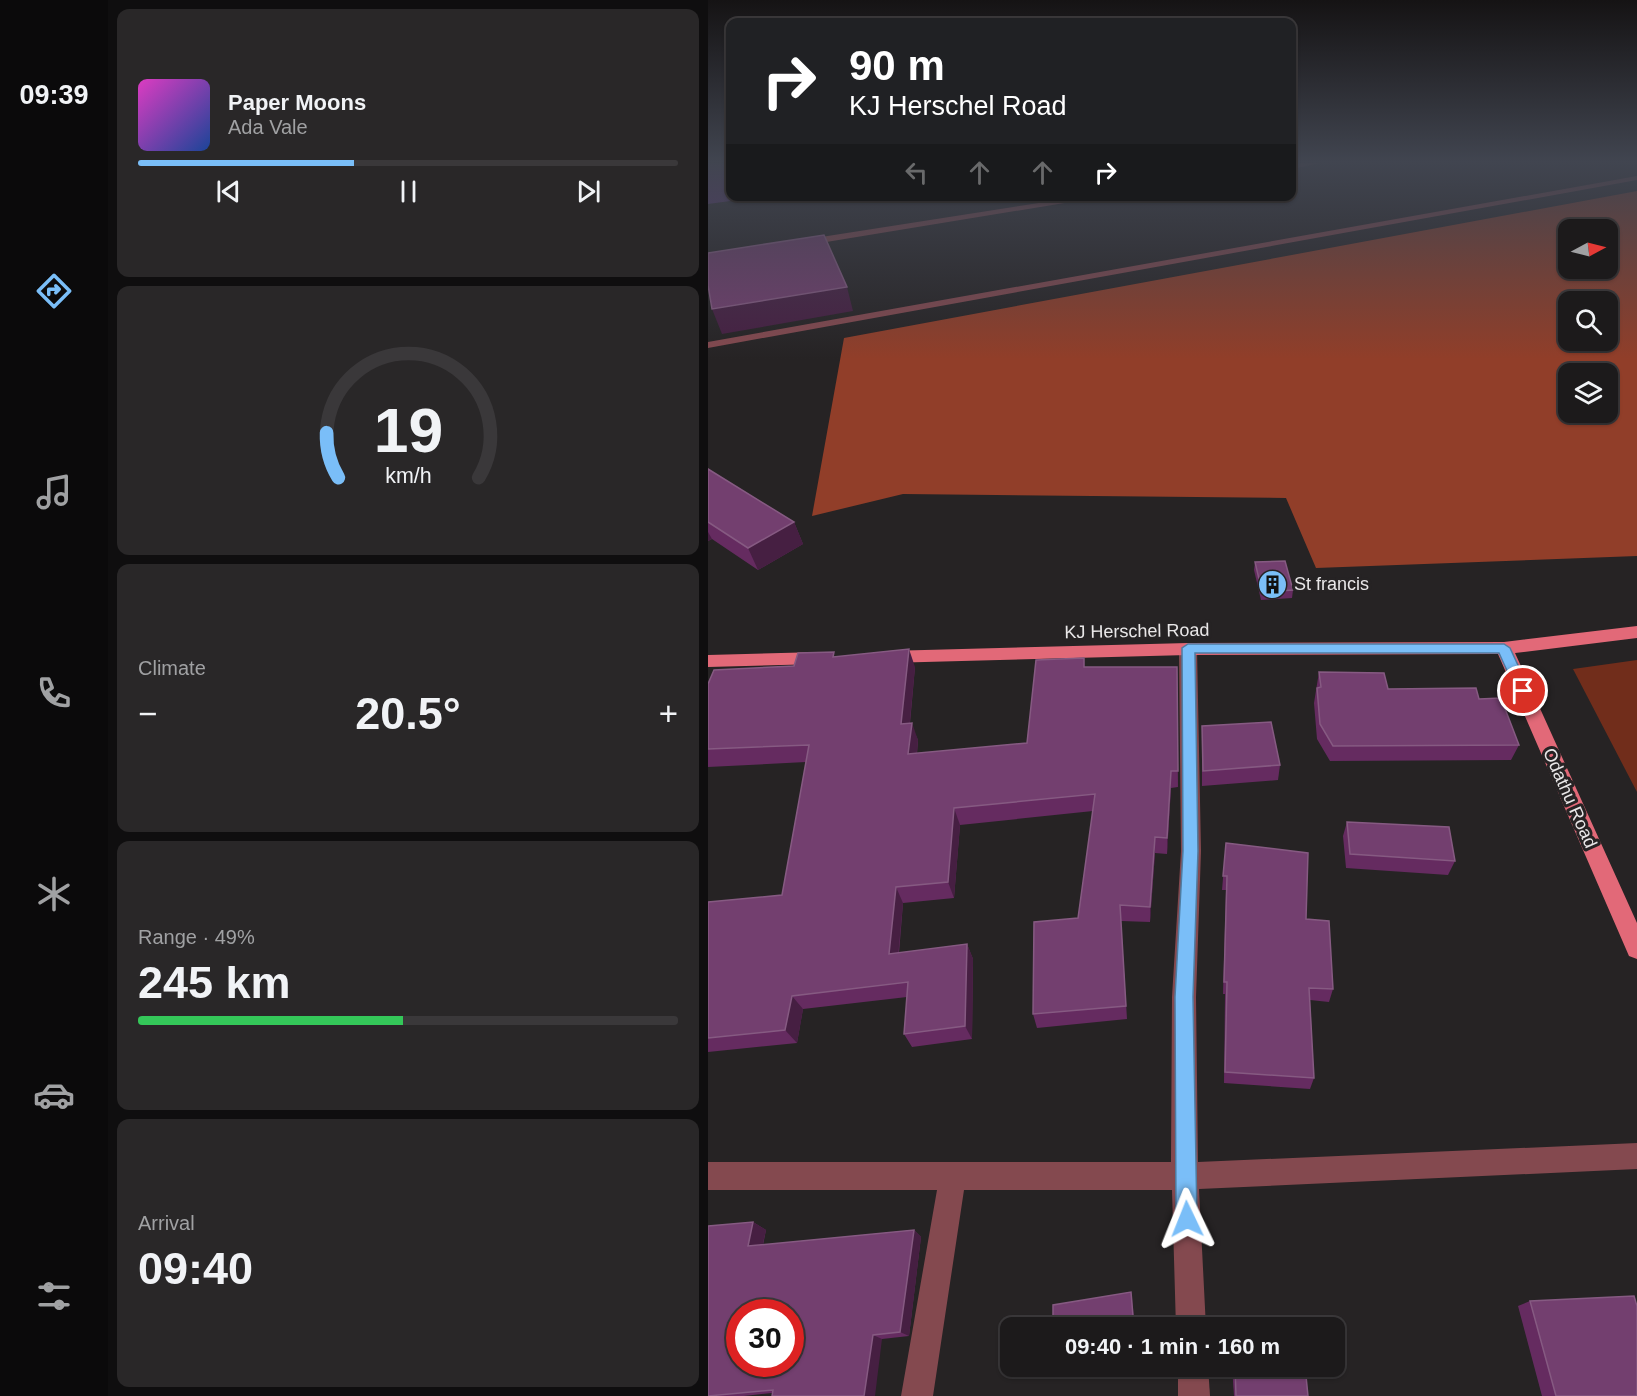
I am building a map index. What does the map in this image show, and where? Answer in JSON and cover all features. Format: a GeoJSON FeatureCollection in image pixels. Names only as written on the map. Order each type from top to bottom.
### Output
{"type":"FeatureCollection","features":[{"type":"Feature","properties":{"kind":"main road","name":"KJ Herschel Road"},"geometry":{"type":"LineString","coordinates":[[867,657],[1188,648],[1504,648],[1637,632]]}},
{"type":"Feature","properties":{"kind":"main road","name":"Odathu Road"},"geometry":{"type":"LineString","coordinates":[[1504,648],[1637,948]]}},
{"type":"Feature","properties":{"kind":"main road"},"geometry":{"type":"LineString","coordinates":[[708,661],[832,658]]}},
{"type":"Feature","properties":{"kind":"street"},"geometry":{"type":"LineString","coordinates":[[797,244],[898,228]]}},
{"type":"Feature","properties":{"kind":"street"},"geometry":{"type":"LineString","coordinates":[[708,345],[1354,228]]}},
{"type":"Feature","properties":{"kind":"street"},"geometry":{"type":"LineString","coordinates":[[1188,648],[1191,851],[1184,997],[1185,1176],[1191,1317]]}},
{"type":"Feature","properties":{"kind":"street"},"geometry":{"type":"LineString","coordinates":[[708,1176],[1185,1176],[1637,1156]]}},
{"type":"Feature","properties":{"kind":"street"},"geometry":{"type":"LineString","coordinates":[[917,1396],[953,1176]]}},
{"type":"Feature","properties":{"kind":"street"},"geometry":{"type":"LineString","coordinates":[[1193,1377],[1194,1396]]}},
{"type":"Feature","properties":{"kind":"shaded area"},"geometry":{"type":"Polygon","coordinates":[[[1437,228],[1558,228],[1558,279],[1618,279],[1618,228],[1637,228],[1637,556],[1316,568],[1286,498],[903,494],[812,516],[844,338],[1437,228]]]}},
{"type":"Feature","properties":{"kind":"shaded area"},"geometry":{"type":"Polygon","coordinates":[[[1637,660],[1637,792],[1573,669],[1637,660]]]}},
{"type":"Feature","properties":{"kind":"building"},"geometry":{"type":"Polygon","coordinates":[[[824,235],[847,287],[712,309],[708,285],[708,253],[824,235]]]}},
{"type":"Feature","properties":{"kind":"building"},"geometry":{"type":"Polygon","coordinates":[[[708,469],[794,522],[748,548],[708,522],[708,469]]]}},
{"type":"Feature","properties":{"kind":"building","name":"St francis"},"geometry":{"type":"Polygon","coordinates":[[[1285,561],[1293,590],[1262,592],[1255,562],[1285,561]]]}},
{"type":"Feature","properties":{"kind":"building"},"geometry":{"type":"Polygon","coordinates":[[[909,649],[901,724],[912,723],[908,754],[1027,743],[1036,660],[1084,658],[1084,667],[1177,667],[1178,771],[1171,771],[1167,838],[1155,837],[1150,907],[1120,905],[1126,1006],[1033,1014],[1034,922],[1078,918],[1095,794],[954,808],[948,882],[896,887],[889,954],[967,944],[965,1026],[904,1034],[908,982],[792,996],[785,1030],[708,1038],[708,902],[782,895],[809,745],[708,749],[708,684],[714,670],[794,666],[798,653],[834,652],[833,657],[909,649]]]}},
{"type":"Feature","properties":{"kind":"building"},"geometry":{"type":"Polygon","coordinates":[[[1319,672],[1384,673],[1388,689],[1476,688],[1479,699],[1501,698],[1519,745],[1333,746],[1320,724],[1317,688],[1321,687],[1319,672]]]}},
{"type":"Feature","properties":{"kind":"building"},"geometry":{"type":"Polygon","coordinates":[[[1271,722],[1280,765],[1203,771],[1202,726],[1271,722]]]}},
{"type":"Feature","properties":{"kind":"building"},"geometry":{"type":"Polygon","coordinates":[[[1347,822],[1449,827],[1455,861],[1350,854],[1347,822]]]}},
{"type":"Feature","properties":{"kind":"building"},"geometry":{"type":"Polygon","coordinates":[[[1226,843],[1308,853],[1306,919],[1329,921],[1333,989],[1309,988],[1314,1078],[1225,1072],[1227,982],[1224,982],[1227,876],[1223,876],[1226,843]]]}},
{"type":"Feature","properties":{"kind":"building"},"geometry":{"type":"Polygon","coordinates":[[[753,1222],[748,1246],[914,1230],[900,1332],[873,1335],[864,1396],[772,1396],[773,1390],[708,1396],[708,1226],[753,1222]]]}},
{"type":"Feature","properties":{"kind":"building"},"geometry":{"type":"Polygon","coordinates":[[[1131,1292],[1133,1317],[1053,1317],[1053,1305],[1131,1292]]]}},
{"type":"Feature","properties":{"kind":"building"},"geometry":{"type":"Polygon","coordinates":[[[1634,1296],[1637,1306],[1637,1396],[1556,1396],[1530,1301],[1634,1296]]]}},
{"type":"Feature","properties":{"kind":"building"},"geometry":{"type":"Polygon","coordinates":[[[1235,1377],[1306,1377],[1308,1396],[1236,1396],[1235,1377]]]}},
{"type":"Feature","properties":{"kind":"place","name":"St francis"},"geometry":{"type":"Point","coordinates":[1273,584]}},
{"type":"Feature","properties":{"kind":"route"},"geometry":{"type":"LineString","coordinates":[[1187,1219],[1184,997],[1191,851],[1188,648],[1504,648],[1523,691]]}}]}
